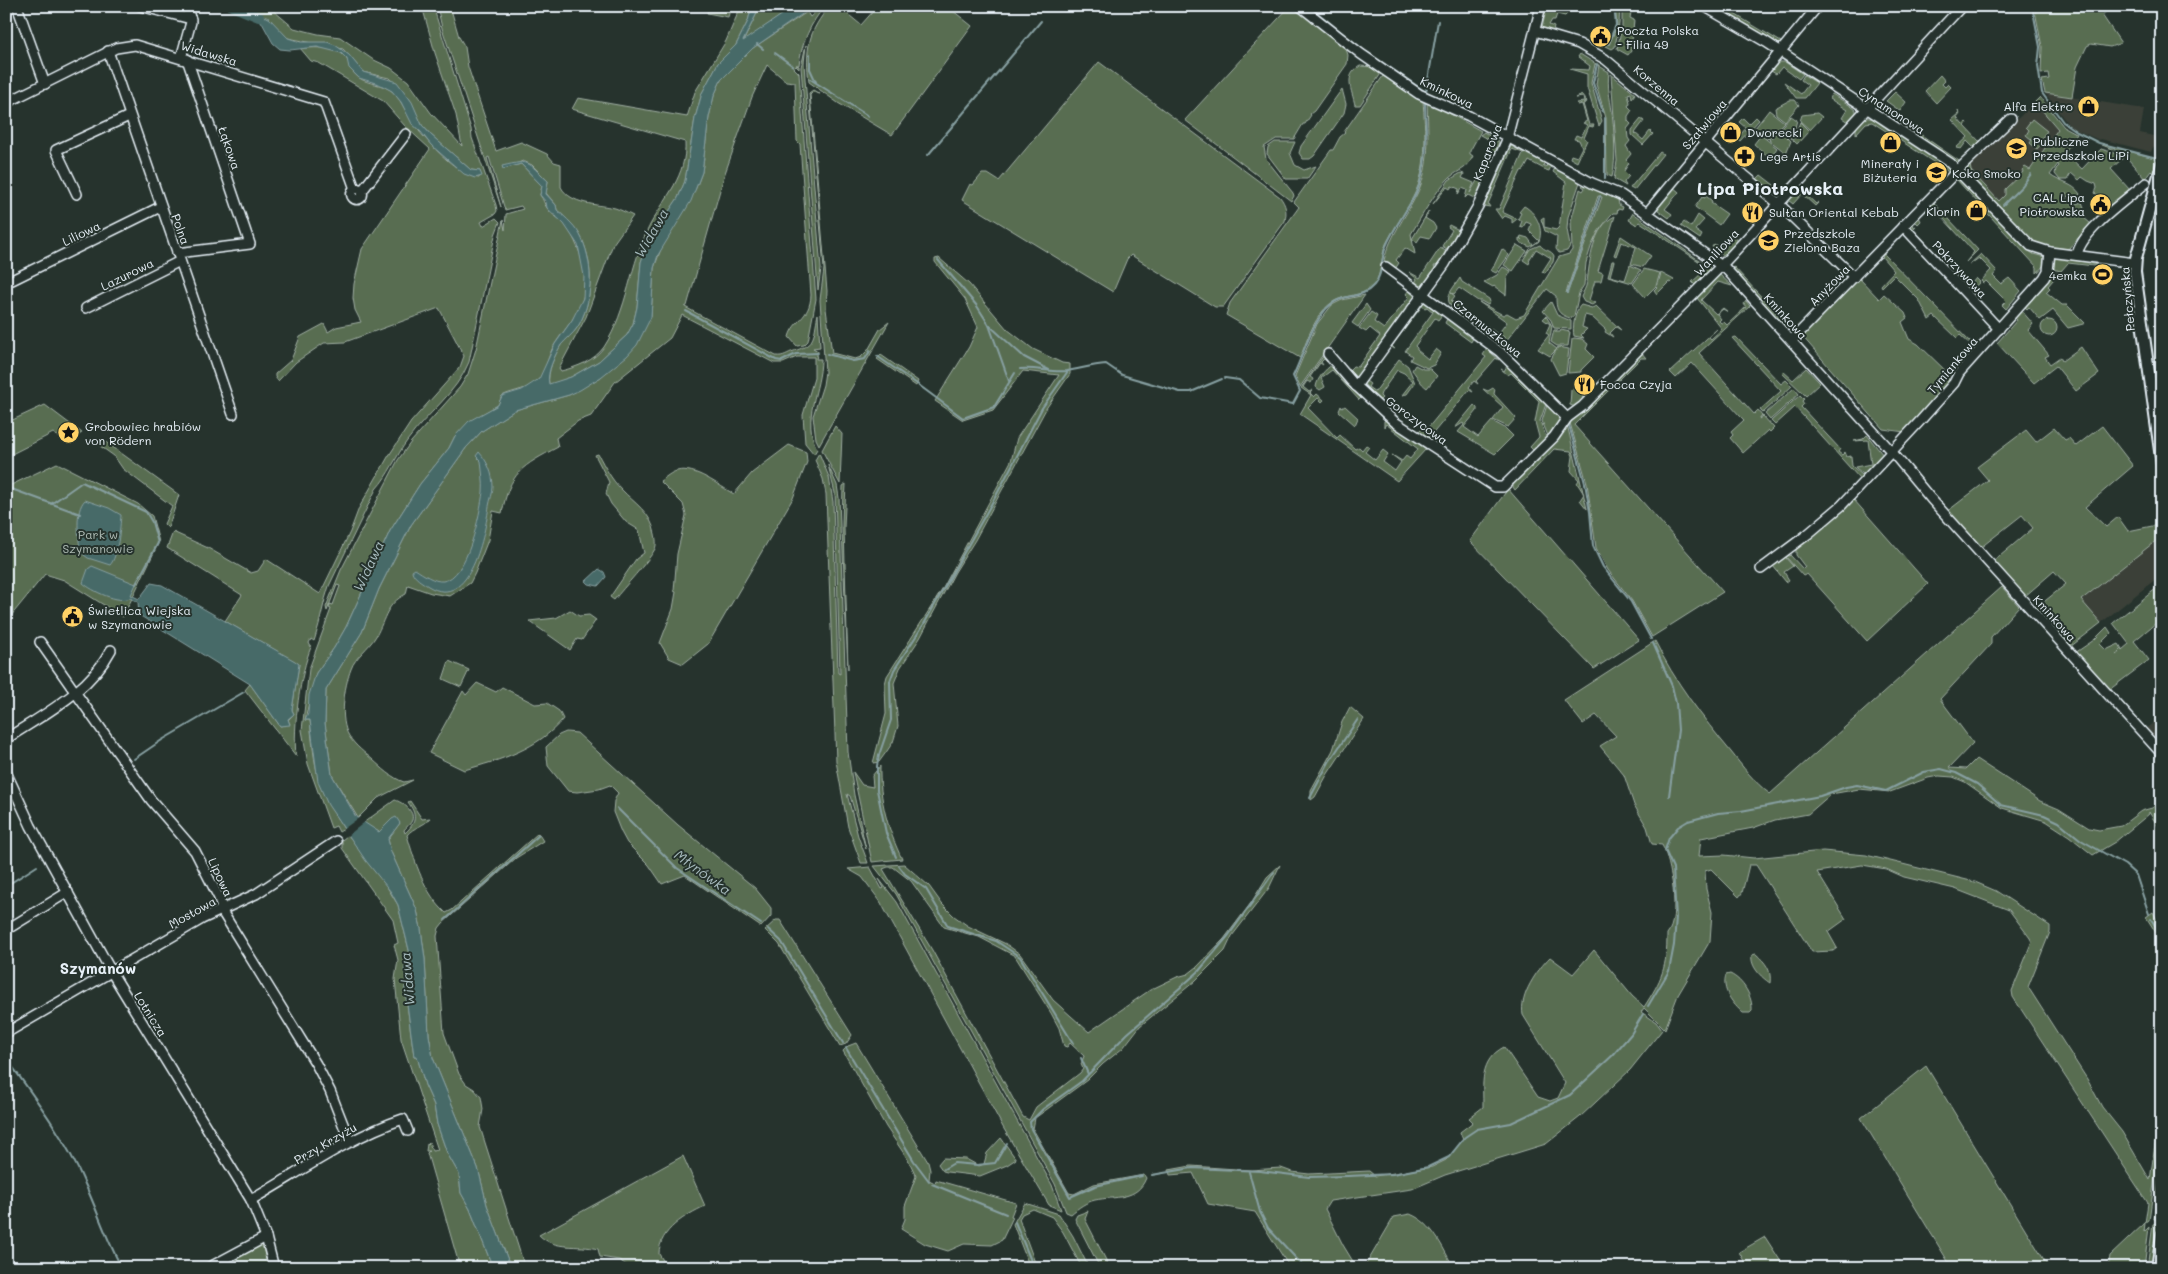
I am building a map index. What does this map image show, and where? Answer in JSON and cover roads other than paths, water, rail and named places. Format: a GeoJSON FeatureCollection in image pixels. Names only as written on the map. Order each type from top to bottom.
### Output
{"type":"FeatureCollection","features":[{"type":"Feature","properties":{"kind":"main road","name":"Pełczyńska"},"geometry":{"type":"LineString","coordinates":[[2162,164],[2135,263],[2136,290],[2162,465]]}},
{"type":"Feature","properties":{"kind":"main road"},"geometry":{"type":"LineString","coordinates":[[2157,1268],[2162,1235]]}},
{"type":"Feature","properties":{"kind":"street"},"geometry":{"type":"LineString","coordinates":[[17,6],[44,84]]}},
{"type":"Feature","properties":{"kind":"street"},"geometry":{"type":"LineString","coordinates":[[140,6],[191,19]]}},
{"type":"Feature","properties":{"kind":"street"},"geometry":{"type":"LineString","coordinates":[[184,59],[191,19],[187,6]]}},
{"type":"Feature","properties":{"kind":"street","name":"Kminkowa"},"geometry":{"type":"LineString","coordinates":[[1300,6],[1347,45],[1419,94],[1469,116],[1592,183],[1621,196],[1722,265],[1792,340],[1892,452],[1931,500],[2162,754]]}},
{"type":"Feature","properties":{"kind":"street","name":"Kaparowa"},"geometry":{"type":"LineString","coordinates":[[1356,386],[1445,264],[1475,213],[1497,166],[1507,137],[1541,6]]}},
{"type":"Feature","properties":{"kind":"street","name":"Cynamonowa"},"geometry":{"type":"LineString","coordinates":[[1704,6],[1780,52],[1958,170],[2027,244],[2050,252]]}},
{"type":"Feature","properties":{"kind":"street","name":"Szałwiowa"},"geometry":{"type":"LineString","coordinates":[[1647,213],[1818,6]]}},
{"type":"Feature","properties":{"kind":"street","name":"Waniliowa"},"geometry":{"type":"LineString","coordinates":[[1503,487],[1554,437],[1567,418],[1583,406],[1722,265],[1962,6]]}},
{"type":"Feature","properties":{"kind":"street","name":"Korzenna"},"geometry":{"type":"LineString","coordinates":[[1535,31],[1579,44],[1600,55],[1779,204],[1854,277]]}},
{"type":"Feature","properties":{"kind":"street","name":"Widawska"},"geometry":{"type":"LineString","coordinates":[[6,103],[108,51],[124,45],[135,45],[324,102],[358,190],[406,134]]}},
{"type":"Feature","properties":{"kind":"street","name":"Polna"},"geometry":{"type":"LineString","coordinates":[[108,51],[160,207],[233,414]]}},
{"type":"Feature","properties":{"kind":"street","name":"Łąkowa"},"geometry":{"type":"LineString","coordinates":[[184,59],[250,244]]}},
{"type":"Feature","properties":{"kind":"street"},"geometry":{"type":"LineString","coordinates":[[77,194],[56,150],[129,116]]}},
{"type":"Feature","properties":{"kind":"street","name":"Anyżowa"},"geometry":{"type":"LineString","coordinates":[[1792,340],[1958,170],[2011,119]]}},
{"type":"Feature","properties":{"kind":"street"},"geometry":{"type":"LineString","coordinates":[[2077,255],[2079,245],[2085,237],[2107,215],[2146,183]]}},
{"type":"Feature","properties":{"kind":"street","name":"Liliowa"},"geometry":{"type":"LineString","coordinates":[[12,280],[160,207]]}},
{"type":"Feature","properties":{"kind":"street","name":"Pokrzywowa"},"geometry":{"type":"LineString","coordinates":[[1903,226],[1999,328]]}},
{"type":"Feature","properties":{"kind":"street","name":"Lazurowa"},"geometry":{"type":"LineString","coordinates":[[86,308],[179,257],[250,244]]}},
{"type":"Feature","properties":{"kind":"street"},"geometry":{"type":"LineString","coordinates":[[2050,252],[2135,263]]}},
{"type":"Feature","properties":{"kind":"street","name":"Tymiankowa"},"geometry":{"type":"LineString","coordinates":[[1761,569],[1808,534],[1838,508],[1892,452],[2046,275],[2050,252]]}},
{"type":"Feature","properties":{"kind":"street","name":"Czarnuszkowa"},"geometry":{"type":"LineString","coordinates":[[1386,267],[1500,352],[1567,418]]}},
{"type":"Feature","properties":{"kind":"street","name":"Gorczycowa"},"geometry":{"type":"LineString","coordinates":[[1328,354],[1356,386],[1381,410],[1413,435],[1495,487],[1503,487]]}},
{"type":"Feature","properties":{"kind":"street","name":"Lipowa"},"geometry":{"type":"LineString","coordinates":[[40,642],[77,692],[151,800],[195,851],[219,898],[222,909],[316,1064],[330,1091],[350,1142]]}},
{"type":"Feature","properties":{"kind":"street"},"geometry":{"type":"LineString","coordinates":[[6,739],[77,692],[100,668],[111,650]]}},
{"type":"Feature","properties":{"kind":"street","name":"Lotnicza"},"geometry":{"type":"LineString","coordinates":[[6,772],[31,826],[112,973],[251,1200],[266,1237],[274,1268]]}},
{"type":"Feature","properties":{"kind":"street","name":"Mostowa"},"geometry":{"type":"LineString","coordinates":[[6,1033],[222,909],[256,894],[336,841]]}},
{"type":"Feature","properties":{"kind":"street"},"geometry":{"type":"LineString","coordinates":[[6,930],[68,892]]}},
{"type":"Feature","properties":{"kind":"street","name":"Przy Krzyżu"},"geometry":{"type":"LineString","coordinates":[[251,1200],[350,1142],[385,1125],[403,1119],[408,1131]]}},
{"type":"Feature","properties":{"kind":"street"},"geometry":{"type":"LineString","coordinates":[[208,1268],[266,1237]]}},
{"type":"Feature","properties":{"kind":"water","name":"Widawa"},"geometry":{"type":"Polygon","coordinates":[[[752,6],[758,6],[756,15],[743,41],[795,6],[814,6],[753,48],[721,80],[714,96],[709,117],[702,172],[691,201],[658,255],[654,268],[651,317],[637,345],[627,356],[601,377],[580,390],[569,395],[515,410],[482,431],[466,448],[411,525],[379,589],[362,632],[326,690],[325,723],[332,775],[356,817],[379,832],[396,817],[400,823],[388,839],[391,852],[417,910],[421,929],[425,959],[429,1035],[433,1058],[478,1168],[487,1205],[511,1268],[493,1268],[470,1209],[461,1193],[459,1174],[447,1153],[437,1124],[434,1105],[425,1085],[417,1056],[414,1056],[405,989],[407,975],[404,971],[405,967],[408,968],[410,954],[398,905],[391,892],[366,861],[328,805],[318,782],[310,720],[305,720],[308,714],[309,695],[316,673],[346,627],[390,531],[420,484],[449,448],[455,436],[469,421],[498,405],[502,396],[522,390],[539,379],[555,344],[572,320],[583,298],[584,276],[578,245],[564,224],[547,208],[546,202],[540,195],[542,186],[521,164],[503,169],[502,166],[519,163],[528,164],[548,181],[546,194],[556,205],[557,210],[577,231],[582,239],[589,261],[590,284],[586,307],[577,328],[561,345],[556,354],[550,369],[549,384],[571,377],[599,361],[627,335],[633,324],[637,307],[641,262],[647,244],[678,198],[685,181],[695,118],[702,93],[718,63],[736,45],[748,21],[752,6]]]}},
{"type":"Feature","properties":{"kind":"water"},"geometry":{"type":"Polygon","coordinates":[[[246,10],[269,18],[288,38],[301,42],[327,42],[335,45],[349,55],[363,72],[397,82],[412,102],[422,125],[431,135],[471,170],[480,171],[482,176],[475,178],[464,174],[431,145],[412,124],[401,102],[392,91],[379,84],[359,78],[349,68],[347,59],[341,53],[317,47],[290,50],[280,49],[273,43],[261,21],[245,15],[246,10]]]}},
{"type":"Feature","properties":{"kind":"water"},"geometry":{"type":"Polygon","coordinates":[[[479,452],[489,468],[493,482],[493,492],[484,533],[473,566],[465,579],[455,588],[443,591],[423,583],[416,578],[412,571],[415,569],[432,579],[443,581],[452,577],[466,557],[476,529],[483,492],[481,461],[476,456],[479,452]]]}},
{"type":"Feature","properties":{"kind":"water"},"geometry":{"type":"Polygon","coordinates":[[[85,500],[109,508],[121,515],[117,549],[110,565],[88,558],[80,552],[78,517],[85,500]]]}},
{"type":"Feature","properties":{"kind":"water"},"geometry":{"type":"Polygon","coordinates":[[[92,566],[136,584],[131,595],[139,599],[151,583],[162,585],[299,664],[292,710],[294,714],[288,719],[290,725],[280,726],[250,684],[139,615],[138,602],[130,598],[119,599],[106,596],[83,583],[88,569],[92,566]]]}},
{"type":"Feature","properties":{"kind":"water"},"geometry":{"type":"Polygon","coordinates":[[[599,569],[604,572],[606,577],[598,586],[589,584],[586,581],[599,569]]]}},
{"type":"Feature","properties":{"kind":"waterway"},"geometry":{"type":"LineString","coordinates":[[232,6],[259,17]]}},
{"type":"Feature","properties":{"kind":"waterway"},"geometry":{"type":"LineString","coordinates":[[1309,6],[1361,48]]}},
{"type":"Feature","properties":{"kind":"waterway"},"geometry":{"type":"LineString","coordinates":[[1608,44],[1616,25],[1614,6]]}},
{"type":"Feature","properties":{"kind":"waterway"},"geometry":{"type":"LineString","coordinates":[[2032,6],[2040,47],[2038,66],[2042,93],[2063,122],[2077,132],[2099,143],[2157,158]]}},
{"type":"Feature","properties":{"kind":"waterway"},"geometry":{"type":"LineString","coordinates":[[928,155],[1041,21]]}},
{"type":"Feature","properties":{"kind":"waterway"},"geometry":{"type":"LineString","coordinates":[[1367,52],[1426,92],[1438,21]]}},
{"type":"Feature","properties":{"kind":"waterway"},"geometry":{"type":"LineString","coordinates":[[757,44],[763,49]]}},
{"type":"Feature","properties":{"kind":"waterway"},"geometry":{"type":"LineString","coordinates":[[775,53],[793,66]]}},
{"type":"Feature","properties":{"kind":"waterway"},"geometry":{"type":"LineString","coordinates":[[810,54],[810,69],[816,82]]}},
{"type":"Feature","properties":{"kind":"waterway"},"geometry":{"type":"LineString","coordinates":[[1597,64],[1593,83],[1603,112]]}},
{"type":"Feature","properties":{"kind":"waterway"},"geometry":{"type":"LineString","coordinates":[[810,79],[868,116]]}},
{"type":"Feature","properties":{"kind":"waterway"},"geometry":{"type":"LineString","coordinates":[[1225,378],[1239,380],[1260,398],[1293,404],[1300,391],[1293,376],[1316,324],[1322,314],[1336,301],[1361,294],[1374,285],[1379,276],[1386,246],[1416,193],[1425,160],[1425,103]]}},
{"type":"Feature","properties":{"kind":"waterway"},"geometry":{"type":"LineString","coordinates":[[1605,118],[1605,179]]}},
{"type":"Feature","properties":{"kind":"waterway"},"geometry":{"type":"LineString","coordinates":[[2003,205],[2031,174]]}},
{"type":"Feature","properties":{"kind":"waterway"},"geometry":{"type":"LineString","coordinates":[[1567,293],[1600,196]]}},
{"type":"Feature","properties":{"kind":"waterway"},"geometry":{"type":"LineString","coordinates":[[938,260],[977,306],[989,325],[1009,381]]}},
{"type":"Feature","properties":{"kind":"waterway"},"geometry":{"type":"LineString","coordinates":[[686,311],[776,360],[782,361],[796,354],[818,353]]}},
{"type":"Feature","properties":{"kind":"waterway"},"geometry":{"type":"LineString","coordinates":[[989,325],[1024,357],[1049,370]]}},
{"type":"Feature","properties":{"kind":"waterway"},"geometry":{"type":"LineString","coordinates":[[827,354],[853,361],[865,359],[870,351]]}},
{"type":"Feature","properties":{"kind":"waterway"},"geometry":{"type":"LineString","coordinates":[[877,356],[963,418],[994,407],[1015,373]]}},
{"type":"Feature","properties":{"kind":"waterway"},"geometry":{"type":"LineString","coordinates":[[1020,369],[1067,371],[1106,364],[1122,375],[1180,392],[1191,392],[1222,379]]}},
{"type":"Feature","properties":{"kind":"waterway"},"geometry":{"type":"LineString","coordinates":[[896,857],[886,833],[877,790],[879,755],[891,720],[890,681],[894,670],[924,624],[998,492],[1042,408],[1068,371]]}},
{"type":"Feature","properties":{"kind":"waterway"},"geometry":{"type":"LineString","coordinates":[[1569,425],[1585,483],[1593,546],[1603,567],[1631,602],[1651,639]]}},
{"type":"Feature","properties":{"kind":"waterway"},"geometry":{"type":"LineString","coordinates":[[51,504],[82,482],[146,512],[152,522],[158,543],[136,584]]}},
{"type":"Feature","properties":{"kind":"waterway"},"geometry":{"type":"LineString","coordinates":[[6,487],[80,514]]}},
{"type":"Feature","properties":{"kind":"waterway"},"geometry":{"type":"LineString","coordinates":[[1653,643],[1672,686],[1676,703],[1678,730],[1669,796]]}},
{"type":"Feature","properties":{"kind":"waterway"},"geometry":{"type":"LineString","coordinates":[[134,759],[162,740],[244,692]]}},
{"type":"Feature","properties":{"kind":"waterway"},"geometry":{"type":"LineString","coordinates":[[1310,798],[1329,762],[1358,719]]}},
{"type":"Feature","properties":{"kind":"waterway"},"geometry":{"type":"LineString","coordinates":[[1648,1006],[1669,971],[1674,945],[1676,917],[1673,868],[1665,850],[1669,838],[1678,827],[1688,821],[1718,813],[1741,811],[1820,796],[1857,785],[1886,791],[1924,772],[1941,769],[1956,773],[1977,784],[2001,805],[2044,815],[2059,822],[2081,840],[2125,865],[2136,875],[2149,914]]}},
{"type":"Feature","properties":{"kind":"waterway","name":"Młynówka"},"geometry":{"type":"LineString","coordinates":[[617,808],[677,868],[761,924]]}},
{"type":"Feature","properties":{"kind":"waterway"},"geometry":{"type":"LineString","coordinates":[[445,920],[539,835]]}},
{"type":"Feature","properties":{"kind":"waterway"},"geometry":{"type":"LineString","coordinates":[[6,886],[37,866]]}},
{"type":"Feature","properties":{"kind":"waterway"},"geometry":{"type":"LineString","coordinates":[[899,866],[905,874],[926,889],[948,926],[996,941],[1020,957],[1073,1043]]}},
{"type":"Feature","properties":{"kind":"waterway"},"geometry":{"type":"LineString","coordinates":[[1142,1176],[1095,1186],[1070,1197],[1031,1129],[1030,1122],[1043,1109],[1082,1081],[1127,1034],[1198,972],[1229,935],[1274,872]]}},
{"type":"Feature","properties":{"kind":"waterway"},"geometry":{"type":"LineString","coordinates":[[2151,919],[2162,937]]}},
{"type":"Feature","properties":{"kind":"waterway","name":"Młynówka"},"geometry":{"type":"LineString","coordinates":[[768,929],[781,941],[843,1043]]}},
{"type":"Feature","properties":{"kind":"waterway"},"geometry":{"type":"LineString","coordinates":[[1152,1175],[1192,1168],[1260,1171],[1309,1177],[1348,1176],[1393,1174],[1428,1167],[1449,1157],[1465,1137],[1477,1129],[1511,1123],[1570,1095],[1613,1055],[1631,1034],[1643,1014]]}},
{"type":"Feature","properties":{"kind":"waterway","name":"Młynówka"},"geometry":{"type":"LineString","coordinates":[[846,1048],[914,1161],[929,1181]]}},
{"type":"Feature","properties":{"kind":"waterway"},"geometry":{"type":"LineString","coordinates":[[6,1058],[69,1151],[122,1268]]}},
{"type":"Feature","properties":{"kind":"waterway"},"geometry":{"type":"LineString","coordinates":[[1081,1058],[1088,1074]]}},
{"type":"Feature","properties":{"kind":"waterway"},"geometry":{"type":"LineString","coordinates":[[944,1169],[954,1163],[977,1165],[995,1163],[1007,1143]]}},
{"type":"Feature","properties":{"kind":"waterway"},"geometry":{"type":"LineString","coordinates":[[1249,1172],[1260,1212],[1268,1228],[1305,1268]]}},
{"type":"Feature","properties":{"kind":"waterway","name":"Młynówka"},"geometry":{"type":"LineString","coordinates":[[932,1184],[1006,1214]]}},
{"type":"Feature","properties":{"kind":"waterway","name":"Młynówka"},"geometry":{"type":"LineString","coordinates":[[1015,1222],[1034,1268]]}},
{"type":"Feature","properties":{"kind":"waterway"},"geometry":{"type":"LineString","coordinates":[[6,1260],[31,1268]]}},
{"type":"Feature","properties":{"kind":"place","name":"Poczta Polska - Filia 49"},"geometry":{"type":"Point","coordinates":[1601,37]}},
{"type":"Feature","properties":{"kind":"place","name":"Alfa Elektro"},"geometry":{"type":"Point","coordinates":[2089,106]}},
{"type":"Feature","properties":{"kind":"place","name":"Dworecki"},"geometry":{"type":"Point","coordinates":[1731,132]}},
{"type":"Feature","properties":{"kind":"place","name":"Minerały i Biżuteria"},"geometry":{"type":"Point","coordinates":[1890,142]}},
{"type":"Feature","properties":{"kind":"place","name":"Publiczne Przedszkole LiPi"},"geometry":{"type":"Point","coordinates":[2017,148]}},
{"type":"Feature","properties":{"kind":"place","name":"Lege Artis"},"geometry":{"type":"Point","coordinates":[1744,156]}},
{"type":"Feature","properties":{"kind":"place","name":"Koko Smoko"},"geometry":{"type":"Point","coordinates":[1936,173]}},
{"type":"Feature","properties":{"kind":"place","name":"CAL Lipa Piotrowska"},"geometry":{"type":"Point","coordinates":[2101,204]}},
{"type":"Feature","properties":{"kind":"place","name":"Klorin"},"geometry":{"type":"Point","coordinates":[1976,211]}},
{"type":"Feature","properties":{"kind":"place","name":"Sultan Oriental Kebab"},"geometry":{"type":"Point","coordinates":[1753,212]}},
{"type":"Feature","properties":{"kind":"place","name":"Przedszkole Zielona Baza"},"geometry":{"type":"Point","coordinates":[1768,240]}},
{"type":"Feature","properties":{"kind":"place","name":"4emka"},"geometry":{"type":"Point","coordinates":[2103,275]}},
{"type":"Feature","properties":{"kind":"place","name":"Focca Czyja"},"geometry":{"type":"Point","coordinates":[1584,384]}},
{"type":"Feature","properties":{"kind":"place","name":"Grobowiec hrabiów von Rödern"},"geometry":{"type":"Point","coordinates":[69,433]}},
{"type":"Feature","properties":{"kind":"place","name":"Świetlica Wiejska w Szymanowie"},"geometry":{"type":"Point","coordinates":[72,617]}},
{"type":"Feature","properties":{"kind":"district","name":"Lipa Piotrowska"},"geometry":{"type":"Point","coordinates":[1770,188]}},
{"type":"Feature","properties":{"kind":"district","name":"Szymanów"},"geometry":{"type":"Point","coordinates":[98,968]}},
{"type":"Feature","properties":{"kind":"park label","name":"Park w Szymanowie"},"geometry":{"type":"Point","coordinates":[98,541]}}]}
